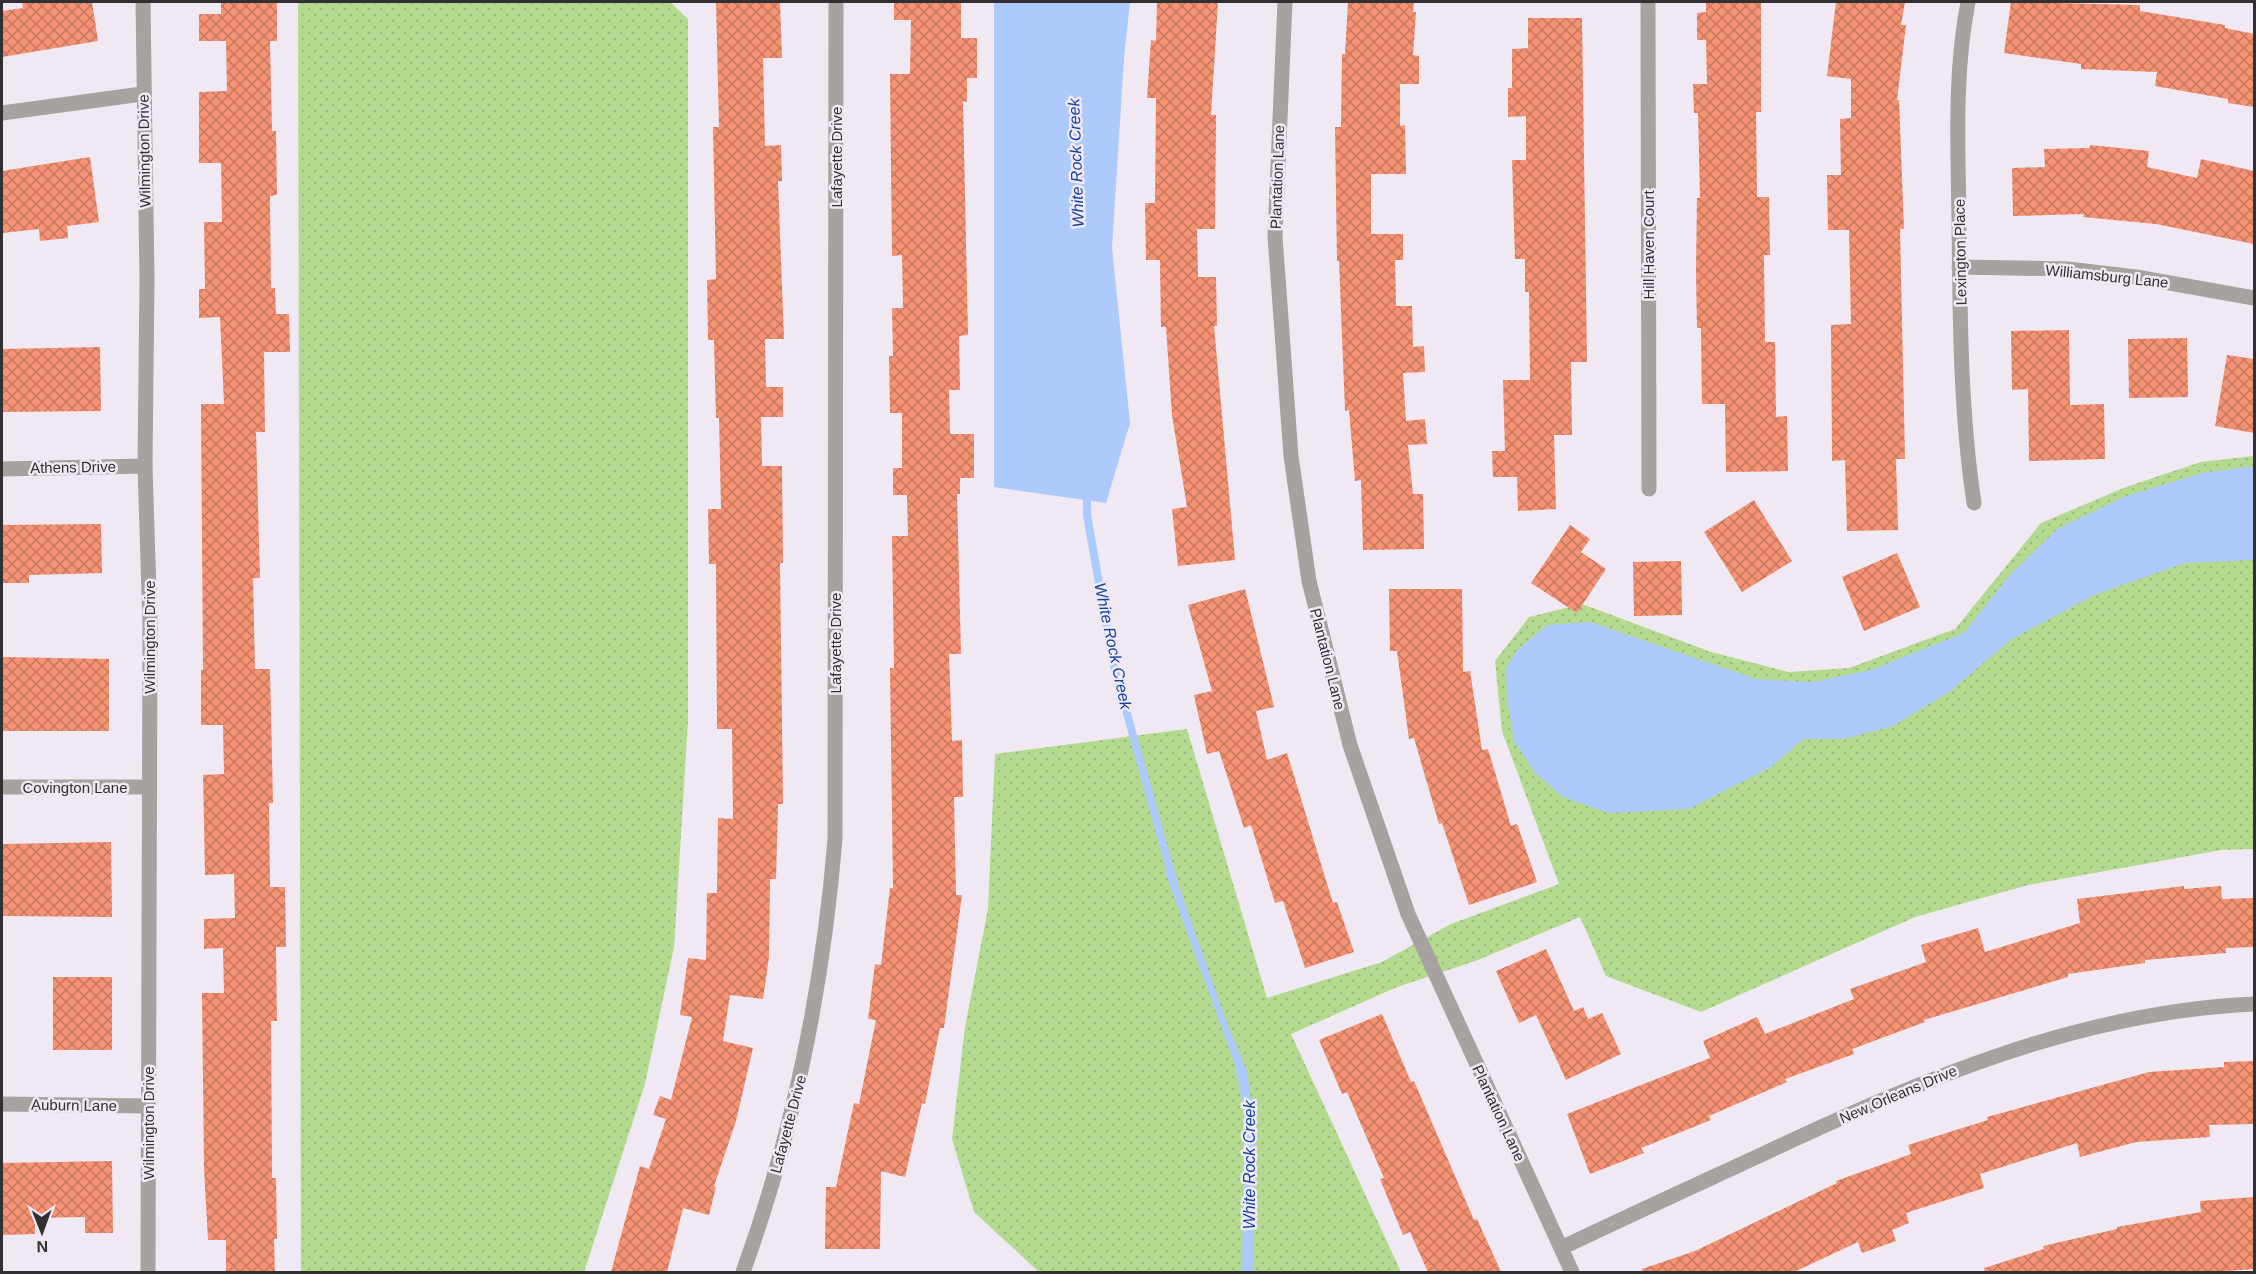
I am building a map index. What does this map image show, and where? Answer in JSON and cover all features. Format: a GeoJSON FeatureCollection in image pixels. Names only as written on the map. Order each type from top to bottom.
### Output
{"type":"FeatureCollection","features":[{"type":"Feature","properties":{"kind":"street","name":"Wilmington Drive"},"geometry":{"type":"LineString","coordinates":[[143,2],[142,94],[147,280],[145,466],[150,624],[148,787],[151,945],[147,1106],[148,1272]]}},
{"type":"Feature","properties":{"kind":"street","name":"Lafayette Drive"},"geometry":{"type":"LineString","coordinates":[[747,1271],[777,1169],[808,1046],[827,933],[835,839],[836,2]]}},
{"type":"Feature","properties":{"kind":"street","name":"Plantation Lane"},"geometry":{"type":"LineString","coordinates":[[1285,2],[1275,236],[1291,456],[1309,581],[1350,745],[1408,914],[1572,1272]]}},
{"type":"Feature","properties":{"kind":"street","name":"Hill Haven Court"},"geometry":{"type":"LineString","coordinates":[[1648,2],[1649,489]]}},
{"type":"Feature","properties":{"kind":"street","name":"Lexington Place"},"geometry":{"type":"LineString","coordinates":[[1968,2],[1962,34],[1957,109],[1959,267],[1968,463],[1974,503]]}},
{"type":"Feature","properties":{"kind":"street"},"geometry":{"type":"LineString","coordinates":[[2,113],[142,94]]}},
{"type":"Feature","properties":{"kind":"street","name":"Williamsburg Lane"},"geometry":{"type":"LineString","coordinates":[[1959,267],[2068,269],[2136,277],[2254,298]]}},
{"type":"Feature","properties":{"kind":"street","name":"Athens Drive"},"geometry":{"type":"LineString","coordinates":[[2,468],[145,466]]}},
{"type":"Feature","properties":{"kind":"street","name":"Covington Lane"},"geometry":{"type":"LineString","coordinates":[[2,788],[148,787]]}},
{"type":"Feature","properties":{"kind":"street","name":"New Orleans Drive"},"geometry":{"type":"LineString","coordinates":[[1561,1248],[1805,1134],[1951,1070],[2002,1052],[2131,1019],[2254,1004]]}},
{"type":"Feature","properties":{"kind":"street","name":"Auburn Lane"},"geometry":{"type":"LineString","coordinates":[[2,1104],[147,1106]]}},
{"type":"Feature","properties":{"kind":"green space"},"geometry":{"type":"Polygon","coordinates":[[[298,2],[670,2],[688,19],[688,720],[674,947],[645,1084],[584,1272],[301,1272],[298,2]]]}},
{"type":"Feature","properties":{"kind":"green space"},"geometry":{"type":"Polygon","coordinates":[[[2254,456],[2254,849],[2221,850],[2028,885],[1915,917],[1701,1012],[1606,976],[1580,917],[1478,960],[1397,987],[1291,1034],[1401,1272],[1039,1272],[974,1212],[952,1139],[965,1027],[988,909],[995,754],[1187,729],[1267,998],[1382,962],[1451,924],[1559,884],[1502,731],[1495,661],[1529,617],[1582,604],[1711,652],[1789,672],[1849,668],[1955,629],[2041,523],[2126,487],[2201,462],[2254,456]]]}},
{"type":"Feature","properties":{"kind":"water"},"geometry":{"type":"Polygon","coordinates":[[[994,2],[1130,2],[1124,58],[1112,248],[1130,423],[1106,503],[994,487],[994,2]]]}},
{"type":"Feature","properties":{"kind":"water"},"geometry":{"type":"Polygon","coordinates":[[[2254,466],[2254,560],[2185,563],[2096,594],[2012,639],[1949,692],[1893,726],[1843,739],[1803,739],[1771,767],[1689,809],[1608,813],[1563,797],[1535,773],[1514,741],[1507,699],[1506,668],[1517,650],[1547,625],[1590,622],[1756,679],[1812,682],[1871,670],[1964,633],[2009,576],[2057,529],[2126,496],[2202,473],[2254,466]]]}},
{"type":"Feature","properties":{"kind":"water"},"geometry":{"type":"Polygon","coordinates":[[[1173,869],[1225,1018],[1247,1071],[1255,1129],[1253,1272],[1242,1272],[1244,1110],[1234,1062],[1165,872],[1173,869]]]}},
{"type":"Feature","properties":{"kind":"building"},"geometry":{"type":"Polygon","coordinates":[[[22,2],[92,2],[98,41],[2,57],[2,11],[23,8],[22,2]]]}},
{"type":"Feature","properties":{"kind":"building"},"geometry":{"type":"Polygon","coordinates":[[[221,2],[277,2],[277,41],[270,41],[272,131],[276,131],[277,195],[270,196],[271,288],[275,288],[276,314],[289,314],[290,352],[264,352],[265,432],[256,432],[260,578],[253,578],[255,669],[270,669],[273,803],[269,803],[270,887],[285,887],[286,947],[276,947],[277,1021],[271,1021],[272,1178],[276,1178],[277,1239],[274,1239],[275,1272],[226,1272],[226,1240],[208,1240],[204,1169],[202,993],[224,993],[223,948],[204,949],[204,919],[235,918],[234,874],[205,875],[203,775],[224,774],[223,725],[201,725],[201,670],[203,670],[201,404],[224,404],[220,317],[199,318],[199,289],[205,289],[204,222],[222,222],[221,163],[199,163],[199,92],[227,91],[226,41],[199,41],[199,14],[221,14],[221,2]]]}},
{"type":"Feature","properties":{"kind":"building"},"geometry":{"type":"Polygon","coordinates":[[[716,2],[780,2],[782,58],[763,58],[765,146],[781,145],[782,181],[778,181],[784,339],[765,339],[766,387],[783,387],[783,417],[761,417],[762,466],[782,466],[783,563],[780,563],[783,804],[778,804],[776,879],[770,879],[769,957],[763,999],[730,995],[723,1041],[753,1048],[736,1121],[714,1186],[716,1187],[709,1215],[683,1208],[667,1272],[611,1272],[640,1166],[649,1169],[666,1119],[653,1115],[660,1096],[671,1100],[692,1017],[680,1015],[688,958],[706,960],[707,893],[717,893],[718,818],[733,819],[732,729],[717,729],[716,564],[709,564],[708,509],[721,509],[719,418],[716,418],[714,340],[708,340],[707,280],[716,279],[713,127],[719,127],[716,2]]]}},
{"type":"Feature","properties":{"kind":"building"},"geometry":{"type":"Polygon","coordinates":[[[894,2],[961,2],[961,38],[977,38],[977,78],[967,78],[967,102],[963,101],[968,335],[959,336],[960,390],[949,390],[950,434],[974,434],[974,478],[960,478],[960,494],[957,494],[961,654],[949,654],[952,741],[962,740],[963,797],[954,797],[956,895],[962,895],[944,1028],[940,1028],[925,1104],[922,1103],[905,1177],[881,1171],[880,1249],[825,1249],[826,1187],[836,1187],[854,1103],[859,1104],[876,1020],[868,1019],[875,964],[881,965],[890,888],[893,888],[890,668],[894,668],[892,536],[908,536],[907,495],[893,495],[893,468],[902,468],[902,413],[890,413],[889,356],[893,356],[892,308],[903,308],[902,255],[892,256],[890,74],[910,74],[911,20],[894,20],[894,2]]]}},
{"type":"Feature","properties":{"kind":"building"},"geometry":{"type":"Polygon","coordinates":[[[1157,2],[1218,2],[1211,115],[1216,115],[1215,229],[1197,229],[1198,277],[1216,277],[1217,326],[1214,326],[1235,560],[1178,566],[1172,509],[1187,507],[1172,415],[1166,327],[1161,327],[1160,260],[1146,260],[1145,203],[1155,203],[1156,98],[1147,98],[1151,40],[1156,41],[1157,2]]]}},
{"type":"Feature","properties":{"kind":"building"},"geometry":{"type":"Polygon","coordinates":[[[1348,2],[1414,2],[1413,12],[1416,12],[1413,55],[1419,56],[1419,84],[1400,84],[1400,126],[1405,125],[1406,174],[1371,174],[1371,234],[1403,234],[1403,260],[1395,260],[1396,306],[1412,306],[1413,347],[1424,346],[1425,372],[1403,373],[1406,421],[1425,419],[1427,444],[1408,445],[1413,494],[1423,494],[1424,549],[1363,550],[1361,480],[1355,481],[1349,410],[1345,411],[1339,261],[1337,261],[1335,127],[1341,127],[1342,54],[1345,54],[1348,2]]]}},
{"type":"Feature","properties":{"kind":"building"},"geometry":{"type":"Polygon","coordinates":[[[1706,2],[1761,2],[1761,112],[1756,112],[1757,197],[1769,197],[1770,255],[1764,255],[1765,342],[1775,342],[1776,417],[1787,416],[1788,471],[1726,472],[1725,404],[1702,404],[1701,328],[1697,328],[1696,272],[1697,198],[1700,198],[1698,113],[1694,113],[1693,84],[1707,84],[1706,40],[1697,40],[1697,13],[1706,12],[1706,2]]]}},
{"type":"Feature","properties":{"kind":"building"},"geometry":{"type":"Polygon","coordinates":[[[1836,2],[1905,2],[1901,25],[1906,25],[1897,100],[1899,100],[1904,229],[1900,229],[1905,459],[1896,459],[1898,530],[1847,531],[1845,460],[1832,461],[1831,325],[1851,324],[1849,230],[1828,230],[1827,175],[1841,175],[1840,119],[1851,118],[1851,79],[1827,76],[1836,2]]]}},
{"type":"Feature","properties":{"kind":"building"},"geometry":{"type":"Polygon","coordinates":[[[2011,2],[2140,5],[2140,11],[2225,25],[2225,28],[2254,34],[2254,107],[2228,103],[2228,99],[2155,86],[2157,72],[2081,69],[2081,64],[2004,53],[2011,2]]]}},
{"type":"Feature","properties":{"kind":"building"},"geometry":{"type":"Polygon","coordinates":[[[1528,18],[1582,18],[1587,362],[1571,362],[1572,435],[1554,435],[1556,509],[1518,511],[1517,477],[1493,477],[1492,451],[1505,451],[1503,380],[1530,380],[1529,292],[1525,292],[1525,259],[1515,259],[1512,160],[1526,160],[1526,116],[1508,117],[1508,88],[1512,88],[1512,49],[1528,48],[1528,18]]]}},
{"type":"Feature","properties":{"kind":"building"},"geometry":{"type":"Polygon","coordinates":[[[2090,145],[2149,151],[2147,167],[2197,178],[2201,159],[2254,171],[2254,244],[2156,224],[2083,217],[2084,214],[2013,216],[2012,168],[2045,167],[2044,149],[2090,148],[2090,145]]]}},
{"type":"Feature","properties":{"kind":"building"},"geometry":{"type":"Polygon","coordinates":[[[90,157],[99,222],[67,226],[68,238],[40,241],[39,229],[2,233],[2,171],[90,157]]]}},
{"type":"Feature","properties":{"kind":"building"},"geometry":{"type":"Polygon","coordinates":[[[2069,330],[2070,405],[2104,404],[2105,459],[2029,461],[2028,389],[2012,390],[2011,331],[2069,330]]]}},
{"type":"Feature","properties":{"kind":"building"},"geometry":{"type":"Polygon","coordinates":[[[2187,338],[2188,397],[2129,398],[2128,339],[2187,338]]]}},
{"type":"Feature","properties":{"kind":"building"},"geometry":{"type":"Polygon","coordinates":[[[100,347],[101,411],[2,412],[2,349],[100,347]]]}},
{"type":"Feature","properties":{"kind":"building"},"geometry":{"type":"Polygon","coordinates":[[[2227,355],[2254,359],[2254,433],[2215,426],[2227,355]]]}},
{"type":"Feature","properties":{"kind":"building"},"geometry":{"type":"Polygon","coordinates":[[[1754,500],[1792,561],[1742,592],[1704,532],[1754,500]]]}},
{"type":"Feature","properties":{"kind":"building"},"geometry":{"type":"Polygon","coordinates":[[[101,524],[102,573],[29,575],[29,583],[2,583],[2,525],[101,524]]]}},
{"type":"Feature","properties":{"kind":"building"},"geometry":{"type":"Polygon","coordinates":[[[1570,525],[1590,539],[1581,552],[1606,569],[1577,613],[1531,583],[1570,525]]]}},
{"type":"Feature","properties":{"kind":"building"},"geometry":{"type":"Polygon","coordinates":[[[1897,553],[1920,607],[1864,631],[1842,577],[1897,553]]]}},
{"type":"Feature","properties":{"kind":"building"},"geometry":{"type":"Polygon","coordinates":[[[1681,561],[1682,615],[1634,616],[1633,562],[1681,561]]]}},
{"type":"Feature","properties":{"kind":"building"},"geometry":{"type":"Polygon","coordinates":[[[1245,589],[1274,707],[1256,711],[1267,760],[1287,753],[1333,903],[1337,902],[1354,952],[1305,968],[1283,901],[1275,903],[1251,825],[1244,828],[1219,751],[1207,754],[1194,695],[1212,691],[1188,605],[1245,589]]]}},
{"type":"Feature","properties":{"kind":"building"},"geometry":{"type":"Polygon","coordinates":[[[1389,589],[1462,589],[1463,672],[1470,671],[1482,750],[1488,749],[1511,826],[1517,824],[1537,882],[1469,905],[1442,823],[1439,824],[1414,738],[1409,739],[1397,651],[1390,651],[1389,589]]]}},
{"type":"Feature","properties":{"kind":"building"},"geometry":{"type":"Polygon","coordinates":[[[2,657],[109,659],[109,731],[2,731],[2,657]]]}},
{"type":"Feature","properties":{"kind":"building"},"geometry":{"type":"Polygon","coordinates":[[[111,842],[112,917],[3,916],[2,844],[111,842]]]}},
{"type":"Feature","properties":{"kind":"building"},"geometry":{"type":"Polygon","coordinates":[[[2184,886],[2184,889],[2221,886],[2222,899],[2254,898],[2254,947],[2226,948],[2226,953],[2145,960],[2145,963],[2068,974],[2068,977],[1924,1020],[1925,1022],[1852,1049],[1854,1054],[1785,1079],[1787,1082],[1709,1116],[1711,1120],[1641,1148],[1644,1153],[1590,1174],[1567,1114],[1710,1058],[1703,1041],[1757,1017],[1765,1034],[1854,999],[1850,989],[1926,962],[1921,945],[1978,928],[1985,952],[2080,923],[2077,899],[2184,886]]]}},
{"type":"Feature","properties":{"kind":"building"},"geometry":{"type":"Polygon","coordinates":[[[1546,949],[1574,1011],[1583,1007],[1588,1019],[1602,1013],[1621,1054],[1566,1080],[1536,1015],[1519,1023],[1496,971],[1546,949]]]}},
{"type":"Feature","properties":{"kind":"building"},"geometry":{"type":"Polygon","coordinates":[[[53,977],[112,977],[112,1050],[53,1050],[53,977]]]}},
{"type":"Feature","properties":{"kind":"building"},"geometry":{"type":"Polygon","coordinates":[[[1382,1014],[1411,1082],[1414,1081],[1474,1220],[1477,1219],[1501,1272],[1428,1272],[1410,1232],[1403,1235],[1380,1179],[1384,1178],[1347,1092],[1342,1094],[1319,1040],[1382,1014]]]}},
{"type":"Feature","properties":{"kind":"building"},"geometry":{"type":"Polygon","coordinates":[[[2254,1061],[2254,1124],[2209,1125],[2210,1137],[2136,1142],[2080,1157],[2077,1143],[1980,1174],[1984,1188],[1906,1213],[1909,1223],[1892,1230],[1896,1241],[1862,1253],[1858,1242],[1794,1272],[1643,1272],[1642,1269],[1695,1251],[1837,1183],[1836,1181],[1911,1154],[1908,1145],[1988,1120],[1987,1117],[2149,1072],[2224,1067],[2224,1062],[2254,1061]]]}},
{"type":"Feature","properties":{"kind":"building"},"geometry":{"type":"Polygon","coordinates":[[[112,1161],[113,1233],[85,1233],[85,1217],[35,1218],[35,1234],[2,1235],[2,1163],[112,1161]]]}},
{"type":"Feature","properties":{"kind":"building"},"geometry":{"type":"Polygon","coordinates":[[[2254,1197],[2254,1269],[2210,1272],[1985,1272],[1984,1268],[2044,1249],[2043,1246],[2117,1229],[2117,1227],[2201,1212],[2200,1201],[2254,1197]]]}},
{"type":"Feature","properties":{"kind":"waterway","name":"White Rock Creek"},"geometry":{"type":"LineString","coordinates":[[1087,491],[1087,515],[1113,663],[1173,880]]}}]}
